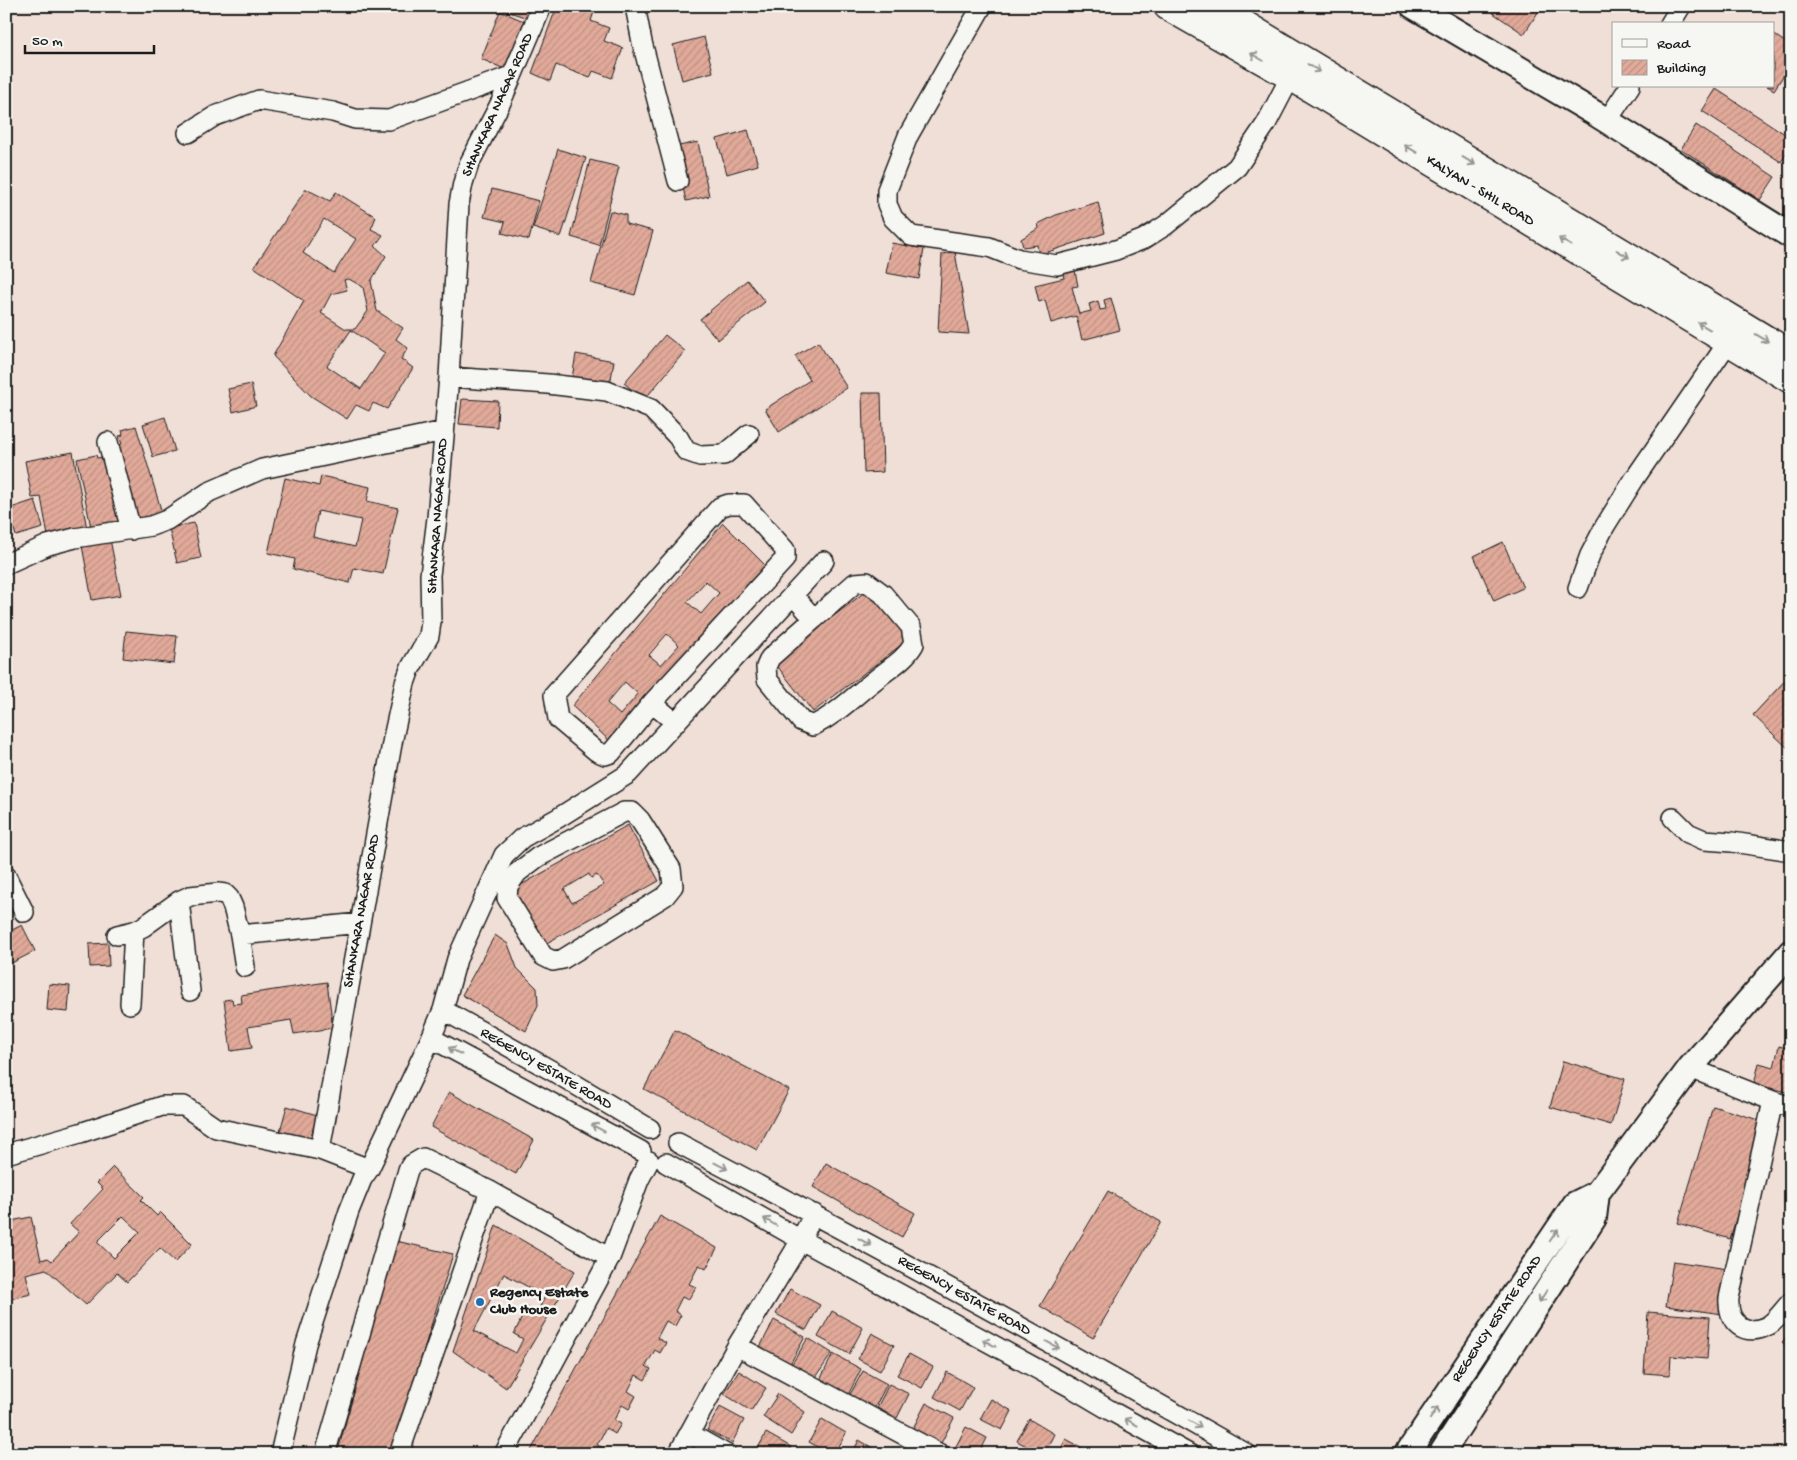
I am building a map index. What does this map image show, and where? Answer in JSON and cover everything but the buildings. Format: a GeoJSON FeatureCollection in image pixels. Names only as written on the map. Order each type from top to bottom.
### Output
{"type":"FeatureCollection","features":[{"type":"Feature","properties":{"kind":"main road","name":"KALYAN - SHIL ROAD"},"geometry":{"type":"LineString","coordinates":[[1168,6],[1291,76],[1791,379]]}},
{"type":"Feature","properties":{"kind":"main road","name":"KALYAN - SHIL ROAD"},"geometry":{"type":"LineString","coordinates":[[1213,6],[1791,355]]}},
{"type":"Feature","properties":{"kind":"street","name":"SHANKARA NAGAR ROAD"},"geometry":{"type":"LineString","coordinates":[[320,1150],[393,738],[405,683],[410,668],[428,636],[431,622],[430,575],[449,378],[459,204],[463,183],[478,146],[501,102],[542,6]]}},
{"type":"Feature","properties":{"kind":"street"},"geometry":{"type":"LineString","coordinates":[[635,6],[656,99],[678,181]]}},
{"type":"Feature","properties":{"kind":"street"},"geometry":{"type":"LineString","coordinates":[[982,6],[908,136],[887,190],[887,204],[893,218],[911,236],[989,247],[1018,259],[1057,265],[1116,250],[1144,239],[1166,225],[1237,166],[1266,124],[1291,76]]}},
{"type":"Feature","properties":{"kind":"street"},"geometry":{"type":"LineString","coordinates":[[1413,6],[1607,121],[1791,236]]}},
{"type":"Feature","properties":{"kind":"street"},"geometry":{"type":"LineString","coordinates":[[1671,22],[1681,6]]}},
{"type":"Feature","properties":{"kind":"street"},"geometry":{"type":"LineString","coordinates":[[188,133],[215,116],[259,100],[333,112],[355,119],[389,120],[511,76]]}},
{"type":"Feature","properties":{"kind":"street"},"geometry":{"type":"LineString","coordinates":[[1607,121],[1629,88]]}},
{"type":"Feature","properties":{"kind":"street"},"geometry":{"type":"LineString","coordinates":[[1578,588],[1590,555],[1605,526],[1635,478],[1729,341]]}},
{"type":"Feature","properties":{"kind":"street"},"geometry":{"type":"LineString","coordinates":[[449,378],[548,384],[607,391],[652,409],[678,437],[686,450],[700,456],[724,455],[749,434]]}},
{"type":"Feature","properties":{"kind":"street"},"geometry":{"type":"LineString","coordinates":[[6,564],[48,545],[107,532],[151,526],[167,520],[209,492],[262,469],[444,431]]}},
{"type":"Feature","properties":{"kind":"street"},"geometry":{"type":"LineString","coordinates":[[108,442],[131,530]]}},
{"type":"Feature","properties":{"kind":"street"},"geometry":{"type":"LineString","coordinates":[[729,504],[744,504],[785,550],[785,559],[652,703],[612,753],[605,755],[596,751],[558,720],[554,695],[720,507],[729,504]]}},
{"type":"Feature","properties":{"kind":"street"},"geometry":{"type":"LineString","coordinates":[[280,1454],[306,1344],[349,1211],[362,1179],[369,1169],[431,1038],[442,1010],[457,959],[504,856],[522,838],[628,774],[824,561]]}},
{"type":"Feature","properties":{"kind":"street"},"geometry":{"type":"LineString","coordinates":[[867,582],[883,594],[911,627],[914,644],[909,653],[833,715],[813,726],[802,721],[767,679],[766,667],[770,658],[814,619],[855,583],[867,582]]}},
{"type":"Feature","properties":{"kind":"street"},"geometry":{"type":"LineString","coordinates":[[793,595],[814,619]]}},
{"type":"Feature","properties":{"kind":"street"},"geometry":{"type":"LineString","coordinates":[[652,703],[676,723]]}},
{"type":"Feature","properties":{"kind":"street"},"geometry":{"type":"LineString","coordinates":[[624,812],[632,812],[640,820],[671,869],[674,886],[666,896],[563,959],[553,961],[543,956],[517,916],[507,898],[508,886],[517,873],[538,857],[571,840],[624,812]]}},
{"type":"Feature","properties":{"kind":"street"},"geometry":{"type":"LineString","coordinates":[[558,818],[571,840]]}},
{"type":"Feature","properties":{"kind":"street"},"geometry":{"type":"LineString","coordinates":[[1673,818],[1688,833],[1704,840],[1732,842],[1791,851]]}},
{"type":"Feature","properties":{"kind":"street"},"geometry":{"type":"LineString","coordinates":[[6,876],[24,912]]}},
{"type":"Feature","properties":{"kind":"street"},"geometry":{"type":"LineString","coordinates":[[130,1004],[126,933],[190,896],[218,893],[225,894],[229,898],[240,935],[245,967]]}},
{"type":"Feature","properties":{"kind":"street"},"geometry":{"type":"LineString","coordinates":[[179,901],[190,991]]}},
{"type":"Feature","properties":{"kind":"street"},"geometry":{"type":"LineString","coordinates":[[240,935],[360,923]]}},
{"type":"Feature","properties":{"kind":"street"},"geometry":{"type":"LineString","coordinates":[[1441,1454],[1594,1218],[1597,1193],[1690,1068],[1791,952]]}},
{"type":"Feature","properties":{"kind":"street","name":"REGENCY ESTATE ROAD"},"geometry":{"type":"LineString","coordinates":[[442,1010],[556,1073],[650,1129]]}},
{"type":"Feature","properties":{"kind":"street","name":"REGENCY ESTATE ROAD"},"geometry":{"type":"LineString","coordinates":[[431,1038],[1074,1389],[1189,1454]]}},
{"type":"Feature","properties":{"kind":"street"},"geometry":{"type":"LineString","coordinates":[[1690,1068],[1782,1104],[1731,1289],[1728,1309],[1732,1318],[1740,1327],[1752,1331],[1770,1324],[1791,1302]]}},
{"type":"Feature","properties":{"kind":"street"},"geometry":{"type":"LineString","coordinates":[[6,1154],[80,1133],[162,1106],[184,1106],[216,1128],[320,1150],[369,1169]]}},
{"type":"Feature","properties":{"kind":"street"},"geometry":{"type":"LineString","coordinates":[[656,1127],[668,1129],[673,1133],[678,1143],[675,1155],[652,1158],[642,1138],[650,1129],[656,1127]]}},
{"type":"Feature","properties":{"kind":"street","name":"REGENCY ESTATE ROAD"},"geometry":{"type":"LineString","coordinates":[[678,1143],[814,1214],[1089,1364],[1247,1454]]}},
{"type":"Feature","properties":{"kind":"street"},"geometry":{"type":"LineString","coordinates":[[325,1454],[411,1165],[423,1158],[490,1191],[610,1258]]}},
{"type":"Feature","properties":{"kind":"street"},"geometry":{"type":"LineString","coordinates":[[504,1454],[610,1258],[639,1180],[652,1158]]}},
{"type":"Feature","properties":{"kind":"street"},"geometry":{"type":"LineString","coordinates":[[399,1454],[490,1191]]}},
{"type":"Feature","properties":{"kind":"street","name":"REGENCY ESTATE ROAD"},"geometry":{"type":"LineString","coordinates":[[1407,1454],[1575,1204],[1597,1193]]}},
{"type":"Feature","properties":{"kind":"street"},"geometry":{"type":"LineString","coordinates":[[678,1454],[737,1346],[814,1214]]}},
{"type":"Feature","properties":{"kind":"street"},"geometry":{"type":"LineString","coordinates":[[737,1346],[940,1454]]}},
{"type":"Feature","properties":{"kind":"street"},"geometry":{"type":"LineString","coordinates":[[1074,1389],[1089,1364]]}},
{"type":"Feature","properties":{"kind":"street"},"geometry":{"type":"LineString","coordinates":[[1457,1378],[1479,1395]]}},
{"type":"Feature","properties":{"kind":"street"},"geometry":{"type":"LineString","coordinates":[[690,1434],[726,1454]]}},
{"type":"Feature","properties":{"kind":"place","name":"Regency Estate Club House"},"geometry":{"type":"Point","coordinates":[480,1302]}}]}
